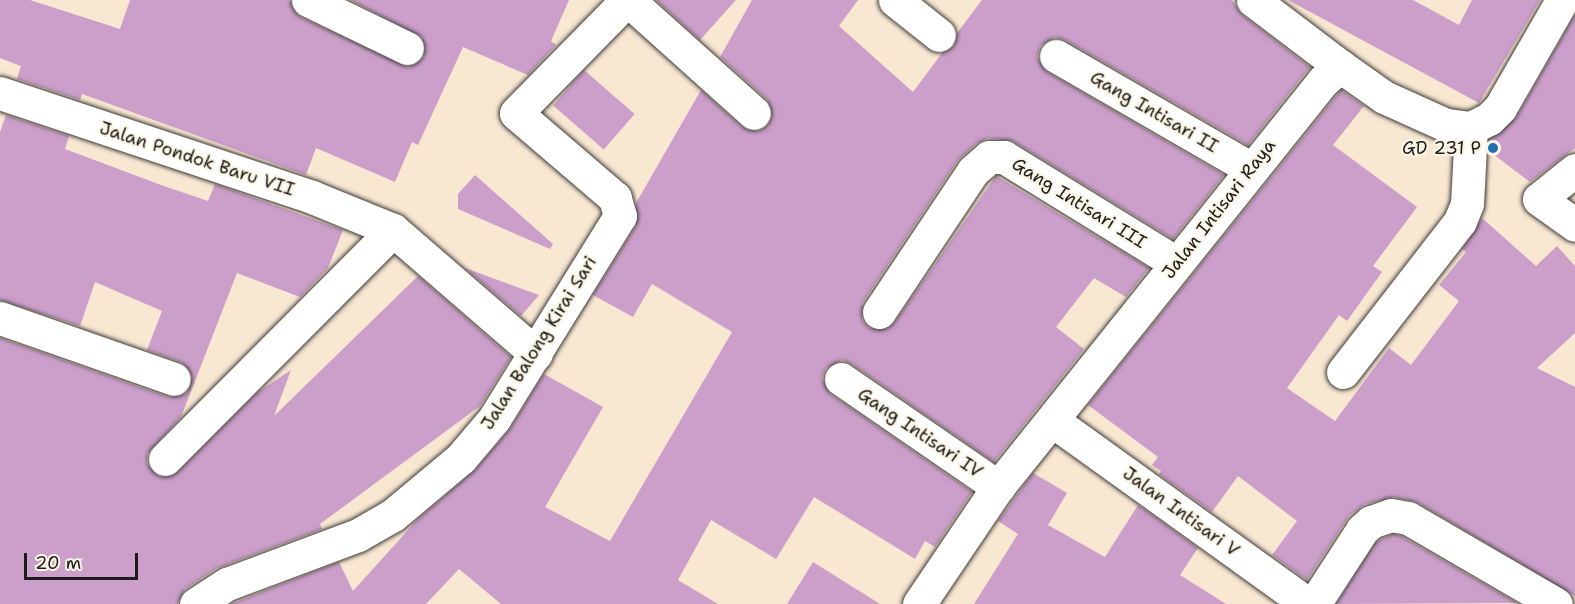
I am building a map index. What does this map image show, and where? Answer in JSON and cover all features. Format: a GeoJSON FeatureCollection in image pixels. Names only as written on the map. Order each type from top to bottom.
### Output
{"type":"FeatureCollection","features":[{"type":"Feature","properties":{"kind":"street"},"geometry":{"type":"LineString","coordinates":[[308,0],[407,48]]}},
{"type":"Feature","properties":{"kind":"street"},"geometry":{"type":"LineString","coordinates":[[627,0],[754,113]]}},
{"type":"Feature","properties":{"kind":"street","name":"Jalan Balong Kirai Sari"},"geometry":{"type":"LineString","coordinates":[[196,604],[227,584],[358,535],[413,501],[461,458],[494,419],[618,222],[620,209],[615,198],[516,113],[627,0]]}},
{"type":"Feature","properties":{"kind":"street"},"geometry":{"type":"LineString","coordinates":[[895,0],[939,35]]}},
{"type":"Feature","properties":{"kind":"street"},"geometry":{"type":"LineString","coordinates":[[1253,0],[1340,66],[1393,101],[1446,125],[1472,128],[1490,119],[1500,108],[1562,0]]}},
{"type":"Feature","properties":{"kind":"street","name":"Gang Intisari II"},"geometry":{"type":"LineString","coordinates":[[1056,56],[1252,169]]}},
{"type":"Feature","properties":{"kind":"street","name":"Jalan Intisari Raya"},"geometry":{"type":"LineString","coordinates":[[932,600],[998,487],[1053,421],[1298,109],[1340,66]]}},
{"type":"Feature","properties":{"kind":"street","name":"Jalan Pondok Baru VII"},"geometry":{"type":"LineString","coordinates":[[0,93],[312,196],[393,230],[536,354]]}},
{"type":"Feature","properties":{"kind":"street"},"geometry":{"type":"LineString","coordinates":[[1343,372],[1460,221],[1467,204],[1472,128]]}},
{"type":"Feature","properties":{"kind":"street","name":"Gang Intisari III"},"geometry":{"type":"LineString","coordinates":[[879,312],[973,171],[981,160],[991,157],[1004,157],[1176,263]]}},
{"type":"Feature","properties":{"kind":"street"},"geometry":{"type":"LineString","coordinates":[[1575,170],[1539,199],[1575,225]]}},
{"type":"Feature","properties":{"kind":"street"},"geometry":{"type":"LineString","coordinates":[[165,459],[393,230]]}},
{"type":"Feature","properties":{"kind":"street"},"geometry":{"type":"LineString","coordinates":[[0,318],[174,380]]}},
{"type":"Feature","properties":{"kind":"street","name":"Gang Intisari IV"},"geometry":{"type":"LineString","coordinates":[[841,379],[998,487]]}},
{"type":"Feature","properties":{"kind":"street","name":"Jalan Intisari V"},"geometry":{"type":"LineString","coordinates":[[1053,421],[1308,604]]}},
{"type":"Feature","properties":{"kind":"street"},"geometry":{"type":"LineString","coordinates":[[1314,604],[1362,530],[1371,522],[1391,515],[1408,518],[1541,600]]}},
{"type":"Feature","properties":{"kind":"building"},"geometry":{"type":"Polygon","coordinates":[[[0,0],[30,0],[120,29],[130,0],[289,0],[300,17],[408,67],[424,57],[422,37],[351,0],[569,0],[551,41],[556,45],[528,75],[463,47],[418,145],[412,142],[395,182],[316,148],[306,175],[82,94],[80,100],[17,79],[21,66],[0,58],[0,0]]]}},
{"type":"Feature","properties":{"kind":"building"},"geometry":{"type":"Polygon","coordinates":[[[656,0],[736,0],[700,40],[656,0]]]}},
{"type":"Feature","properties":{"kind":"building"},"geometry":{"type":"Polygon","coordinates":[[[752,0],[858,0],[839,26],[913,92],[942,53],[954,46],[957,33],[982,0],[1232,0],[1242,15],[1310,67],[1248,145],[1065,40],[1055,37],[1040,46],[1037,57],[1047,72],[1224,175],[1173,239],[1013,141],[988,138],[977,143],[958,160],[863,302],[862,320],[869,328],[887,329],[895,322],[996,176],[1149,268],[1126,297],[1094,278],[1056,327],[1084,349],[994,462],[852,364],[842,360],[826,368],[822,378],[830,394],[972,492],[935,547],[925,541],[915,559],[814,497],[776,559],[711,520],[678,580],[718,604],[501,604],[459,569],[426,604],[231,604],[339,562],[353,591],[419,518],[475,470],[510,429],[544,374],[603,407],[545,507],[610,541],[732,332],[652,284],[633,317],[593,295],[636,226],[636,203],[701,90],[742,127],[759,131],[768,125],[772,116],[767,99],[720,57],[752,0]]]}},
{"type":"Feature","properties":{"kind":"building"},"geometry":{"type":"Polygon","coordinates":[[[1288,0],[1413,0],[1459,25],[1472,0],[1540,0],[1479,103],[1288,0]]]}},
{"type":"Feature","properties":{"kind":"building"},"geometry":{"type":"Polygon","coordinates":[[[1575,15],[1575,148],[1530,182],[1489,151],[1489,140],[1516,118],[1575,15]]]}},
{"type":"Feature","properties":{"kind":"building"},"geometry":{"type":"Polygon","coordinates":[[[584,70],[635,114],[604,149],[553,105],[584,70]]]}},
{"type":"Feature","properties":{"kind":"building"},"geometry":{"type":"Polygon","coordinates":[[[1341,90],[1364,106],[1333,145],[1417,207],[1373,266],[1382,272],[1347,321],[1339,315],[1287,388],[1335,421],[1389,348],[1411,365],[1459,301],[1439,285],[1466,252],[1462,249],[1482,218],[1536,266],[1557,246],[1575,266],[1575,333],[1537,368],[1575,387],[1575,596],[1417,502],[1394,497],[1365,504],[1349,516],[1307,580],[1272,555],[1297,521],[1238,476],[1212,512],[1159,474],[1161,471],[1152,465],[1158,457],[1088,405],[1341,90]]]}},
{"type":"Feature","properties":{"kind":"building"},"geometry":{"type":"Polygon","coordinates":[[[6,115],[69,136],[65,149],[161,185],[208,201],[215,184],[343,230],[328,268],[300,297],[237,273],[181,417],[147,454],[147,464],[160,477],[178,472],[258,392],[291,370],[274,416],[418,276],[511,357],[480,406],[320,524],[322,529],[217,568],[185,589],[177,604],[0,604],[0,338],[168,397],[186,394],[192,376],[181,362],[147,350],[162,311],[95,282],[80,326],[0,300],[0,132],[6,115]]]}},
{"type":"Feature","properties":{"kind":"building"},"geometry":{"type":"Polygon","coordinates":[[[475,175],[553,244],[550,249],[458,209],[458,194],[475,175]]]}},
{"type":"Feature","properties":{"kind":"building"},"geometry":{"type":"Polygon","coordinates":[[[465,268],[539,295],[521,316],[465,268]]]}},
{"type":"Feature","properties":{"kind":"building"},"geometry":{"type":"Polygon","coordinates":[[[1033,473],[1067,493],[1048,525],[1105,557],[1138,505],[1198,548],[1180,575],[1226,604],[974,604],[1018,534],[998,521],[1033,473]]]}},
{"type":"Feature","properties":{"kind":"building"},"geometry":{"type":"Polygon","coordinates":[[[1393,534],[1401,536],[1517,603],[1336,604],[1376,542],[1393,534]]]}},
{"type":"Feature","properties":{"kind":"building"},"geometry":{"type":"Polygon","coordinates":[[[813,562],[880,604],[787,604],[813,562]]]}},
{"type":"Feature","properties":{"kind":"place","name":"GD 231 P"},"geometry":{"type":"Point","coordinates":[1493,148]}}]}
